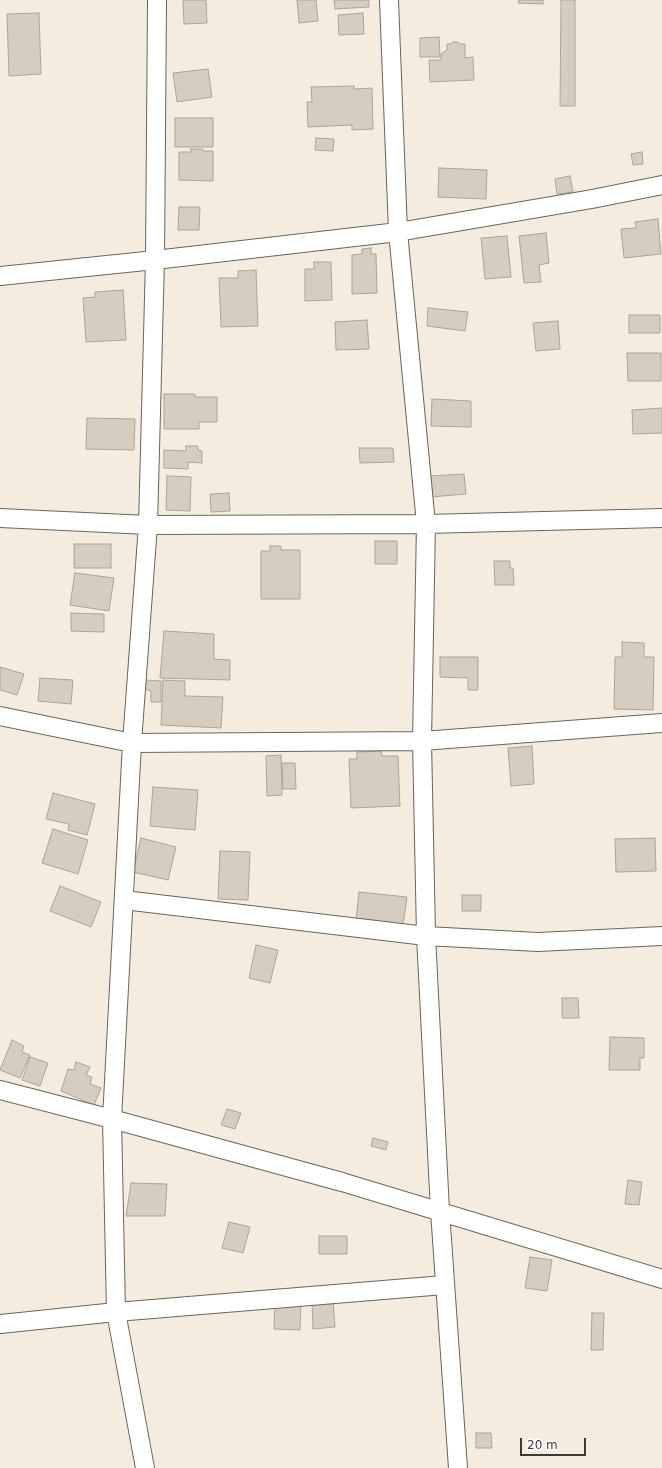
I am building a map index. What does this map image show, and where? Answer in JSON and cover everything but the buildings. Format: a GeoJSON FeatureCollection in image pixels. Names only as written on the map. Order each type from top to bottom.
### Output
{"type":"FeatureCollection","features":[{"type":"Feature","properties":{"kind":"street"},"geometry":{"type":"LineString","coordinates":[[145,1468],[116,1312],[112,1119],[132,743],[148,525],[155,260],[157,0]]}},
{"type":"Feature","properties":{"kind":"street"},"geometry":{"type":"LineString","coordinates":[[389,0],[398,232],[426,524],[422,741],[426,936],[444,1285],[458,1468]]}},
{"type":"Feature","properties":{"kind":"street"},"geometry":{"type":"LineString","coordinates":[[0,276],[398,232],[592,199],[662,185]]}},
{"type":"Feature","properties":{"kind":"street"},"geometry":{"type":"LineString","coordinates":[[0,518],[148,525],[426,524],[662,518]]}},
{"type":"Feature","properties":{"kind":"street"},"geometry":{"type":"LineString","coordinates":[[0,716],[132,743],[422,741],[662,723]]}},
{"type":"Feature","properties":{"kind":"street"},"geometry":{"type":"LineString","coordinates":[[124,900],[426,936],[538,942],[662,936]]}},
{"type":"Feature","properties":{"kind":"street"},"geometry":{"type":"LineString","coordinates":[[0,1090],[342,1182],[662,1279]]}},
{"type":"Feature","properties":{"kind":"street"},"geometry":{"type":"LineString","coordinates":[[0,1324],[116,1312],[444,1285]]}}]}
